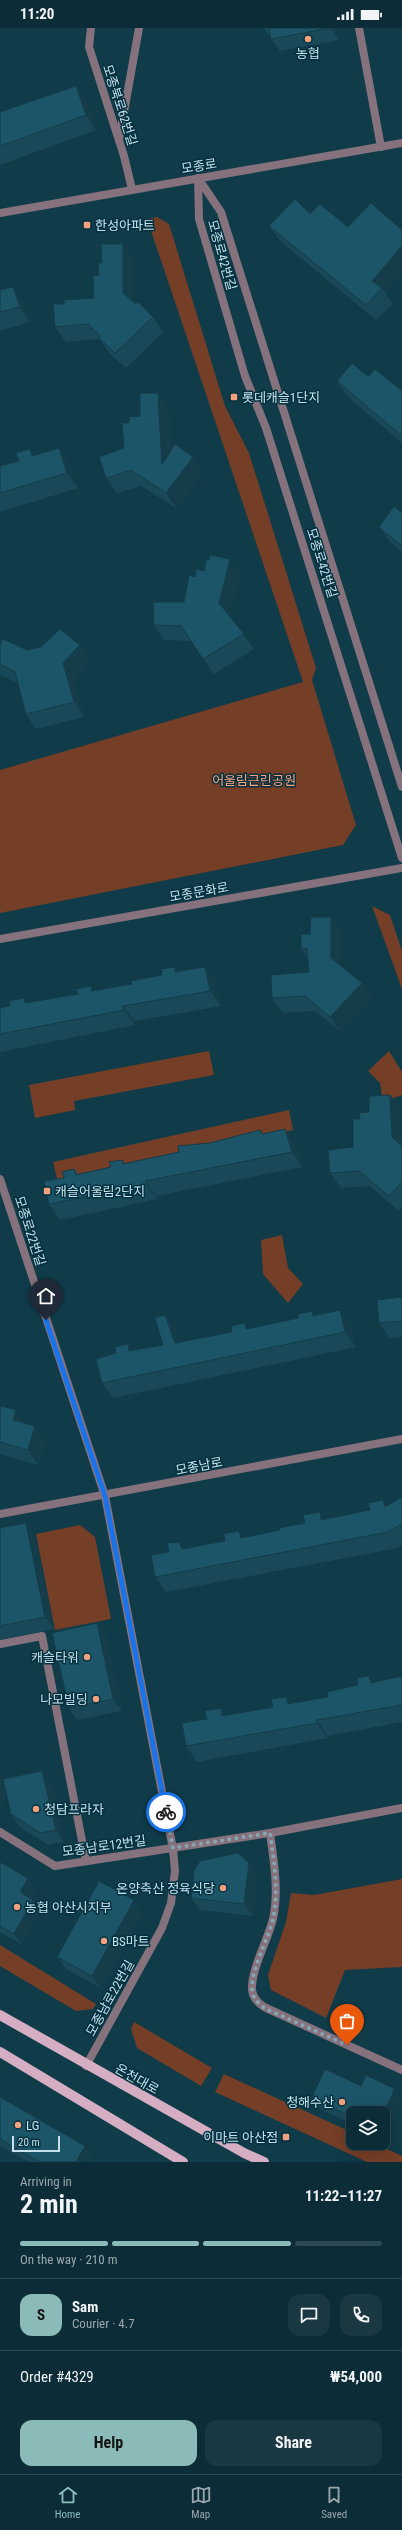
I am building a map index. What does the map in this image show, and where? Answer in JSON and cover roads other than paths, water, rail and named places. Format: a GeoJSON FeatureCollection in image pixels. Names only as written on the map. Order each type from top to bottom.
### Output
{"type":"FeatureCollection","features":[{"type":"Feature","properties":{"kind":"main road","name":"온천대로"},"geometry":{"type":"LineString","coordinates":[[0,2016],[86,2066],[244,2153],[264,2162]]}},
{"type":"Feature","properties":{"kind":"main road"},"geometry":{"type":"LineString","coordinates":[[0,2052],[183,2162]]}},
{"type":"Feature","properties":{"kind":"street","name":"모종북로62번길"},"geometry":{"type":"LineString","coordinates":[[91,28],[89,47],[119,140],[132,189]]}},
{"type":"Feature","properties":{"kind":"street"},"geometry":{"type":"LineString","coordinates":[[119,140],[139,28]]}},
{"type":"Feature","properties":{"kind":"street"},"geometry":{"type":"LineString","coordinates":[[359,28],[381,147]]}},
{"type":"Feature","properties":{"kind":"street","name":"모종로"},"geometry":{"type":"LineString","coordinates":[[0,214],[132,189],[402,143]]}},
{"type":"Feature","properties":{"kind":"street","name":"모종로42번길"},"geometry":{"type":"LineString","coordinates":[[198,178],[221,212],[402,787]]}},
{"type":"Feature","properties":{"kind":"street","name":"모종로42번길"},"geometry":{"type":"LineString","coordinates":[[198,178],[199,219],[245,376],[266,428],[402,858]]}},
{"type":"Feature","properties":{"kind":"street","name":"모종문화로"},"geometry":{"type":"LineString","coordinates":[[0,939],[402,868]]}},
{"type":"Feature","properties":{"kind":"street","name":"모종로22번길"},"geometry":{"type":"LineString","coordinates":[[0,1179],[105,1496]]}},
{"type":"Feature","properties":{"kind":"street","name":"모종남로"},"geometry":{"type":"LineString","coordinates":[[0,1514],[105,1496],[402,1439]]}},
{"type":"Feature","properties":{"kind":"street","name":"모종남로22번길"},"geometry":{"type":"LineString","coordinates":[[86,2066],[162,1928],[171,1903],[175,1872],[173,1848],[105,1496]]}},
{"type":"Feature","properties":{"kind":"street"},"geometry":{"type":"LineString","coordinates":[[0,1644],[42,1636],[86,1861]]}},
{"type":"Feature","properties":{"kind":"street","name":"모종남로12번길"},"geometry":{"type":"LineString","coordinates":[[0,1832],[55,1866],[270,1833],[402,1808]]}},
{"type":"Feature","properties":{"kind":"street"},"geometry":{"type":"LineString","coordinates":[[270,1833],[276,1894],[273,1919],[254,1978],[252,1991],[255,2000],[264,2008],[402,2070]]}},
{"type":"Feature","properties":{"kind":"place","name":"농협"},"geometry":{"type":"Point","coordinates":[308,39]}},
{"type":"Feature","properties":{"kind":"place","name":"한성아파트"},"geometry":{"type":"Point","coordinates":[87,225]}},
{"type":"Feature","properties":{"kind":"place","name":"롯데캐슬1단지"},"geometry":{"type":"Point","coordinates":[234,397]}},
{"type":"Feature","properties":{"kind":"place","name":"캐슬어울림2단지"},"geometry":{"type":"Point","coordinates":[47,1191]}},
{"type":"Feature","properties":{"kind":"place","name":"캐슬타워"},"geometry":{"type":"Point","coordinates":[87,1657]}},
{"type":"Feature","properties":{"kind":"place","name":"나모빌딩"},"geometry":{"type":"Point","coordinates":[96,1699]}},
{"type":"Feature","properties":{"kind":"place","name":"청담프라자"},"geometry":{"type":"Point","coordinates":[36,1809]}},
{"type":"Feature","properties":{"kind":"place","name":"온양축산 정육식당"},"geometry":{"type":"Point","coordinates":[223,1888]}},
{"type":"Feature","properties":{"kind":"place","name":"농협 아산시지부"},"geometry":{"type":"Point","coordinates":[17,1907]}},
{"type":"Feature","properties":{"kind":"place","name":"BS마트"},"geometry":{"type":"Point","coordinates":[104,1941]}},
{"type":"Feature","properties":{"kind":"place","name":"청해수산"},"geometry":{"type":"Point","coordinates":[342,2102]}},
{"type":"Feature","properties":{"kind":"place","name":"LG"},"geometry":{"type":"Point","coordinates":[18,2125]}},
{"type":"Feature","properties":{"kind":"place","name":"이마트 아산점"},"geometry":{"type":"Point","coordinates":[286,2137]}},
{"type":"Feature","properties":{"kind":"park label","name":"어울림근린공원"},"geometry":{"type":"Point","coordinates":[254,780]}}]}
